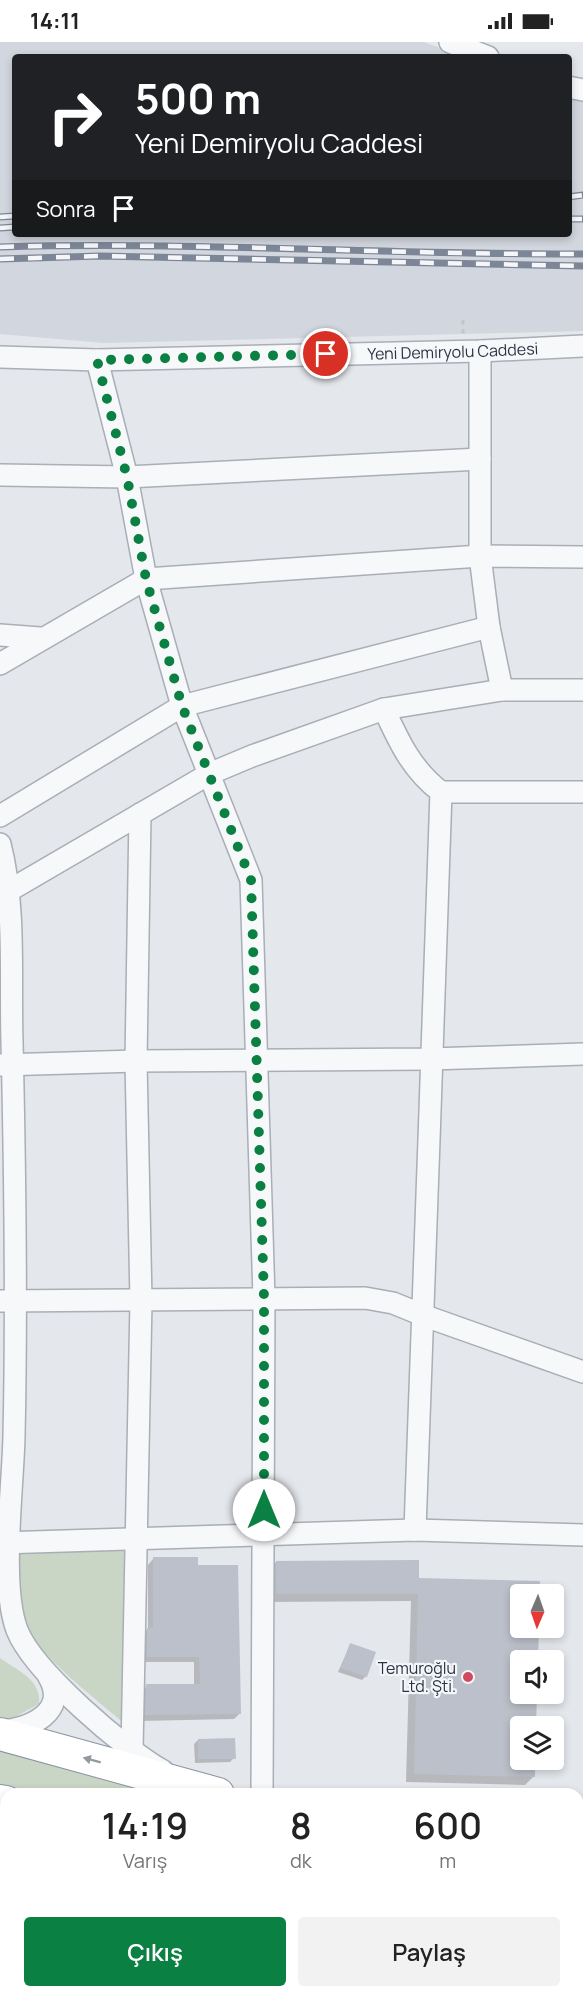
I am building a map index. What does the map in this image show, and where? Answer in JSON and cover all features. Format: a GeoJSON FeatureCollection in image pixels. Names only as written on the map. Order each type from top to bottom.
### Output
{"type":"FeatureCollection","features":[{"type":"Feature","properties":{"kind":"highway"},"geometry":{"type":"LineString","coordinates":[[0,1733],[197,1788]]}},
{"type":"Feature","properties":{"kind":"street"},"geometry":{"type":"LineString","coordinates":[[450,42],[480,54]]}},
{"type":"Feature","properties":{"kind":"street","name":"Yeni Demiryolu Caddesi"},"geometry":{"type":"LineString","coordinates":[[0,357],[97,360],[480,351],[583,346]]}},
{"type":"Feature","properties":{"kind":"street"},"geometry":{"type":"LineString","coordinates":[[480,351],[480,556],[489,627],[502,690]]}},
{"type":"Feature","properties":{"kind":"street"},"geometry":{"type":"LineString","coordinates":[[97,360],[127,477],[146,579],[182,706],[251,880],[264,1298],[265,1534],[262,1788]]}},
{"type":"Feature","properties":{"kind":"street"},"geometry":{"type":"LineString","coordinates":[[0,475],[127,477],[480,459]]}},
{"type":"Feature","properties":{"kind":"street"},"geometry":{"type":"LineString","coordinates":[[0,664],[40,638],[146,579],[480,556],[583,557]]}},
{"type":"Feature","properties":{"kind":"street"},"geometry":{"type":"LineString","coordinates":[[0,816],[182,706],[489,627]]}},
{"type":"Feature","properties":{"kind":"street"},"geometry":{"type":"LineString","coordinates":[[0,635],[40,638]]}},
{"type":"Feature","properties":{"kind":"street"},"geometry":{"type":"LineString","coordinates":[[3,894],[209,774],[384,709],[502,690],[583,690]]}},
{"type":"Feature","properties":{"kind":"street"},"geometry":{"type":"LineString","coordinates":[[384,709],[408,759],[418,773],[441,792],[583,792]]}},
{"type":"Feature","properties":{"kind":"street"},"geometry":{"type":"LineString","coordinates":[[415,1530],[425,1316],[430,1059],[441,792]]}},
{"type":"Feature","properties":{"kind":"street"},"geometry":{"type":"LineString","coordinates":[[132,1750],[141,1301],[136,1061],[140,814]]}},
{"type":"Feature","properties":{"kind":"street"},"geometry":{"type":"LineString","coordinates":[[0,844],[6,1065],[7,1301],[14,1435],[5,1543],[17,1630],[24,1643],[56,1683],[132,1750],[147,1762],[200,1788]]}},
{"type":"Feature","properties":{"kind":"street"},"geometry":{"type":"LineString","coordinates":[[6,1065],[136,1061],[258,1062],[430,1059],[583,1054]]}},
{"type":"Feature","properties":{"kind":"street"},"geometry":{"type":"LineString","coordinates":[[7,1301],[365,1298],[393,1303],[583,1372]]}},
{"type":"Feature","properties":{"kind":"street"},"geometry":{"type":"LineString","coordinates":[[5,1543],[415,1530],[583,1535]]}},
{"type":"Feature","properties":{"kind":"street"},"geometry":{"type":"LineString","coordinates":[[0,1733],[29,1726],[45,1716],[54,1696],[56,1683]]}},
{"type":"Feature","properties":{"kind":"shaded area"},"geometry":{"type":"Polygon","coordinates":[[[0,42],[424,42],[456,54],[12,54],[12,237],[572,237],[572,97],[583,101],[583,331],[104,343],[0,334],[0,42]]]}},
{"type":"Feature","properties":{"kind":"green space"},"geometry":{"type":"Polygon","coordinates":[[[127,1550],[126,1725],[55,1663],[31,1635],[21,1605],[19,1552],[127,1550]]]}},
{"type":"Feature","properties":{"kind":"green space"},"geometry":{"type":"Polygon","coordinates":[[[0,1658],[27,1676],[37,1688],[39,1696],[39,1704],[11,1719],[0,1717],[0,1658]]]}},
{"type":"Feature","properties":{"kind":"green space"},"geometry":{"type":"Polygon","coordinates":[[[0,1750],[179,1788],[5,1788],[0,1787],[0,1750]]]}},
{"type":"Feature","properties":{"kind":"building"},"geometry":{"type":"Polygon","coordinates":[[[153,1557],[198,1557],[198,1565],[238,1565],[241,1714],[145,1715],[146,1684],[200,1684],[199,1657],[147,1657],[147,1628],[153,1628],[153,1557]]]}},
{"type":"Feature","properties":{"kind":"building","name":"Temuroğlu Ltd. Şti."},"geometry":{"type":"Polygon","coordinates":[[[419,1560],[419,1578],[540,1581],[540,1584],[510,1584],[510,1638],[539,1638],[538,1650],[510,1650],[510,1704],[537,1704],[536,1716],[510,1716],[510,1770],[535,1770],[535,1777],[414,1774],[418,1594],[276,1594],[276,1561],[419,1560]]]}},
{"type":"Feature","properties":{"kind":"building"},"geometry":{"type":"Polygon","coordinates":[[[350,1643],[376,1652],[367,1677],[341,1668],[350,1643]]]}},
{"type":"Feature","properties":{"kind":"building"},"geometry":{"type":"Polygon","coordinates":[[[235,1738],[236,1759],[198,1759],[198,1739],[235,1738]]]}},
{"type":"Feature","properties":{"kind":"railway"},"geometry":{"type":"LineString","coordinates":[[572,196],[583,195]]}},
{"type":"Feature","properties":{"kind":"railway"},"geometry":{"type":"LineString","coordinates":[[0,217],[12,216]]}},
{"type":"Feature","properties":{"kind":"railway"},"geometry":{"type":"LineString","coordinates":[[572,219],[583,219]]}},
{"type":"Feature","properties":{"kind":"railway"},"geometry":{"type":"LineString","coordinates":[[0,228],[12,227]]}},
{"type":"Feature","properties":{"kind":"railway"},"geometry":{"type":"LineString","coordinates":[[0,247],[146,246],[583,254]]}},
{"type":"Feature","properties":{"kind":"railway"},"geometry":{"type":"LineString","coordinates":[[0,259],[100,256],[583,266]]}},
{"type":"Feature","properties":{"kind":"place","name":"Temuroğlu Ltd. Şti."},"geometry":{"type":"Point","coordinates":[468,1677]}},
{"type":"Feature","properties":{"kind":"route"},"geometry":{"type":"LineString","coordinates":[[264,1510],[264,1298],[251,880],[182,706],[146,579],[127,477],[97,360],[326,354]]}}]}
